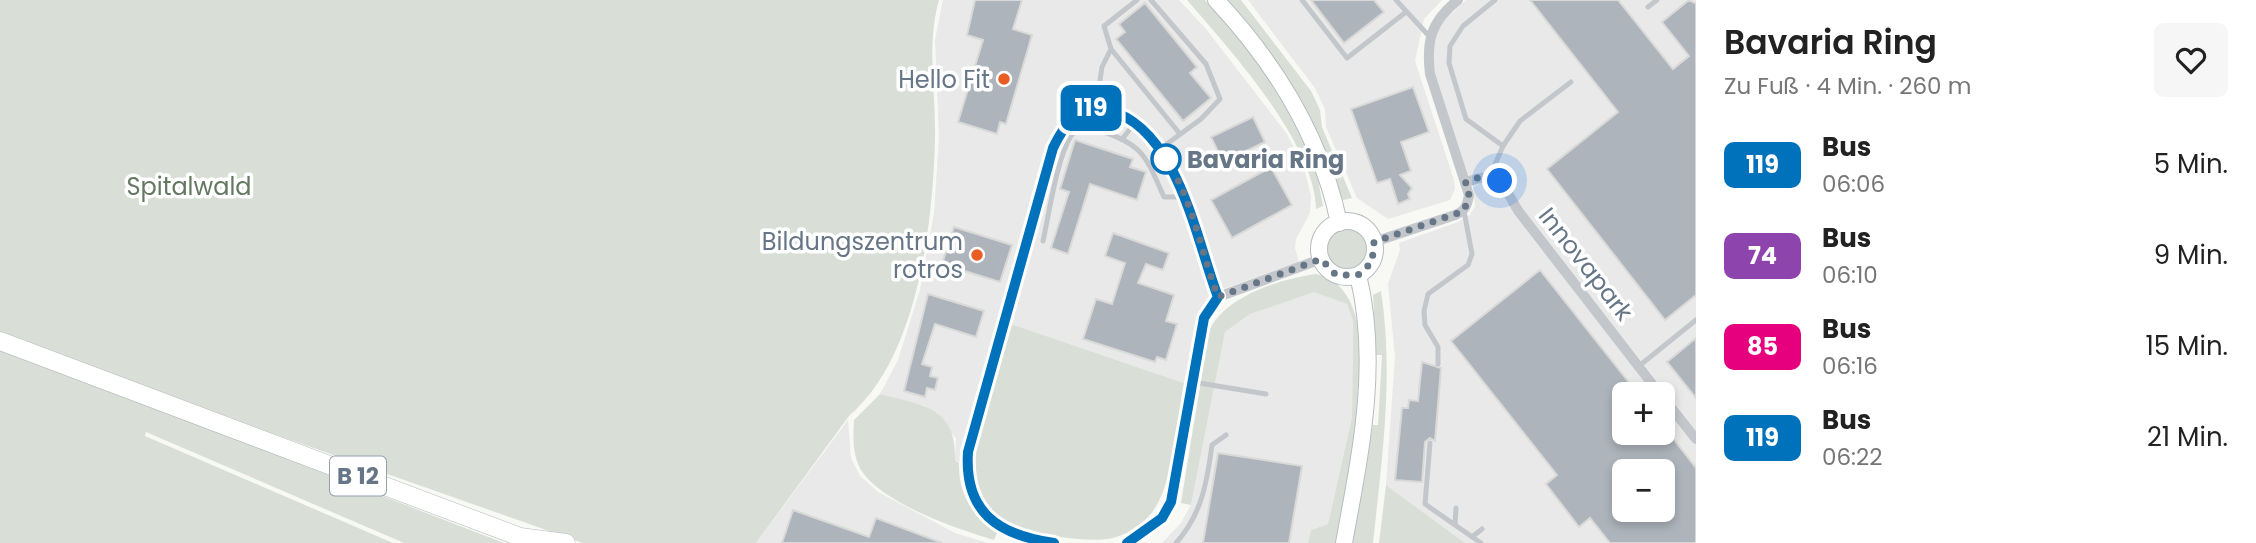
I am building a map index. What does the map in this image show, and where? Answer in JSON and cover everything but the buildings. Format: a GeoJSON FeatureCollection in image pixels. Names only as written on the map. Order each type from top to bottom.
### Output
{"type":"FeatureCollection","features":[{"type":"Feature","properties":{"kind":"main road"},"geometry":{"type":"LineString","coordinates":[[1216,0],[1274,72],[1303,121],[1323,162],[1339,223]]}},
{"type":"Feature","properties":{"kind":"main road"},"geometry":{"type":"LineString","coordinates":[[1339,223],[1361,225],[1374,242],[1372,262],[1358,275],[1336,275],[1321,259],[1322,237],[1339,223]]}},
{"type":"Feature","properties":{"kind":"main road"},"geometry":{"type":"LineString","coordinates":[[1344,543],[1366,416],[1366,318],[1358,275]]}},
{"type":"Feature","properties":{"kind":"main road","name":"B 12"},"geometry":{"type":"LineString","coordinates":[[0,341],[527,541],[566,543]]}},
{"type":"Feature","properties":{"kind":"street"},"geometry":{"type":"LineString","coordinates":[[1374,242],[1464,211],[1469,195],[1430,74],[1429,36],[1435,22],[1458,0]]}},
{"type":"Feature","properties":{"kind":"street"},"geometry":{"type":"LineString","coordinates":[[1055,543],[1002,528],[983,514],[971,492],[967,473],[968,452],[1053,148],[1070,119],[1096,107],[1115,112],[1135,124],[1160,149],[1185,197],[1218,297]]}},
{"type":"Feature","properties":{"kind":"street"},"geometry":{"type":"LineString","coordinates":[[1465,183],[1490,176]]}},
{"type":"Feature","properties":{"kind":"street","name":"Innovapark"},"geometry":{"type":"LineString","coordinates":[[1490,176],[1500,181],[1519,212],[1651,382]]}},
{"type":"Feature","properties":{"kind":"street"},"geometry":{"type":"LineString","coordinates":[[1127,543],[1162,518],[1171,502],[1204,318],[1218,297],[1321,259]]}},
{"type":"Feature","properties":{"kind":"street","name":"Innovapark"},"geometry":{"type":"LineString","coordinates":[[1675,413],[1696,439]]}},
{"type":"Feature","properties":{"kind":"lane"},"geometry":{"type":"LineString","coordinates":[[1137,0],[1104,26],[1111,49],[1180,134]]}},
{"type":"Feature","properties":{"kind":"lane"},"geometry":{"type":"LineString","coordinates":[[1151,0],[1206,64],[1220,99],[1160,149]]}},
{"type":"Feature","properties":{"kind":"lane"},"geometry":{"type":"LineString","coordinates":[[1302,0],[1347,58],[1406,12]]}},
{"type":"Feature","properties":{"kind":"lane"},"geometry":{"type":"LineString","coordinates":[[1396,0],[1429,36]]}},
{"type":"Feature","properties":{"kind":"lane"},"geometry":{"type":"LineString","coordinates":[[1495,0],[1463,26],[1450,46],[1449,63],[1466,119],[1503,146]]}},
{"type":"Feature","properties":{"kind":"lane"},"geometry":{"type":"LineString","coordinates":[[1648,8],[1657,0]]}},
{"type":"Feature","properties":{"kind":"lane"},"geometry":{"type":"LineString","coordinates":[[1096,107],[1101,67],[1111,49]]}},
{"type":"Feature","properties":{"kind":"lane"},"geometry":{"type":"LineString","coordinates":[[1490,176],[1503,146],[1520,121],[1572,82]]}},
{"type":"Feature","properties":{"kind":"lane"},"geometry":{"type":"LineString","coordinates":[[1123,138],[1135,124]]}},
{"type":"Feature","properties":{"kind":"lane"},"geometry":{"type":"LineString","coordinates":[[1043,241],[1056,181],[1071,136],[1079,129],[1092,128],[1131,142],[1145,158],[1164,197],[1185,197]]}},
{"type":"Feature","properties":{"kind":"lane"},"geometry":{"type":"LineString","coordinates":[[1438,364],[1438,347],[1425,325],[1424,311],[1428,294],[1468,265],[1472,254],[1464,211]]}},
{"type":"Feature","properties":{"kind":"lane"},"geometry":{"type":"LineString","coordinates":[[1639,366],[1696,320]]}},
{"type":"Feature","properties":{"kind":"lane"},"geometry":{"type":"LineString","coordinates":[[1193,382],[1266,394]]}},
{"type":"Feature","properties":{"kind":"lane"},"geometry":{"type":"LineString","coordinates":[[1177,543],[1192,524],[1205,495],[1212,445],[1226,435]]}},
{"type":"Feature","properties":{"kind":"lane"},"geometry":{"type":"LineString","coordinates":[[1430,443],[1425,504],[1481,543]]}},
{"type":"Feature","properties":{"kind":"lane"},"geometry":{"type":"LineString","coordinates":[[1455,525],[1456,508]]}},
{"type":"Feature","properties":{"kind":"lane"},"geometry":{"type":"LineString","coordinates":[[1472,537],[1482,528]]}},
{"type":"Feature","properties":{"kind":"shaded area"},"geometry":{"type":"Polygon","coordinates":[[[943,0],[1179,0],[1206,29],[1287,134],[1304,168],[1311,196],[1310,213],[1296,239],[1295,248],[1299,262],[1217,291],[1199,317],[1184,383],[1011,324],[972,467],[955,460],[956,438],[925,406],[880,394],[898,360],[920,290],[934,213],[939,137],[935,40],[943,0]]]}},
{"type":"Feature","properties":{"kind":"shaded area"},"geometry":{"type":"Polygon","coordinates":[[[1248,0],[1442,0],[1424,19],[1415,61],[1454,180],[1455,189],[1450,200],[1388,219],[1357,198],[1326,127],[1325,109],[1315,88],[1248,0]]]}},
{"type":"Feature","properties":{"kind":"shaded area"},"geometry":{"type":"Polygon","coordinates":[[[1466,0],[1696,0],[1696,431],[1675,404],[1675,382],[1658,382],[1522,209],[1504,178],[1491,171],[1467,178],[1434,74],[1432,55],[1439,25],[1466,0]]]}},
{"type":"Feature","properties":{"kind":"shaded area"},"geometry":{"type":"Polygon","coordinates":[[[1483,182],[1497,186],[1515,215],[1646,382],[1612,382],[1612,445],[1675,445],[1675,418],[1696,445],[1696,543],[1465,543],[1386,485],[1395,357],[1388,284],[1400,250],[1399,243],[1458,222],[1470,215],[1475,206],[1473,188],[1483,182]]]}},
{"type":"Feature","properties":{"kind":"shaded area"},"geometry":{"type":"Polygon","coordinates":[[[1314,291],[1347,304],[1353,321],[1352,417],[1328,524],[1311,530],[1308,543],[1162,543],[1181,523],[1191,505],[1225,332],[1250,314],[1314,291]]]}},
{"type":"Feature","properties":{"kind":"shaded area"},"geometry":{"type":"Polygon","coordinates":[[[848,420],[851,458],[860,476],[878,492],[955,533],[988,543],[756,543],[848,420]]]}},
{"type":"Feature","properties":{"kind":"green space","name":"Spitalwald"},"geometry":{"type":"Polygon","coordinates":[[[0,0],[939,0],[932,51],[934,172],[925,248],[906,325],[891,360],[872,391],[849,416],[756,543],[583,543],[172,398],[0,332],[0,0]]]}},
{"type":"Feature","properties":{"kind":"green space"},"geometry":{"type":"Polygon","coordinates":[[[1187,0],[1205,0],[1238,36],[1284,97],[1307,141],[1315,164],[1323,206],[1316,209],[1312,183],[1301,156],[1267,98],[1187,0]]]}},
{"type":"Feature","properties":{"kind":"green space"},"geometry":{"type":"Polygon","coordinates":[[[1225,0],[1241,0],[1311,91],[1320,110],[1322,127],[1352,198],[1343,200],[1320,144],[1292,95],[1225,0]]]}},
{"type":"Feature","properties":{"kind":"green space"},"geometry":{"type":"Polygon","coordinates":[[[1347,229],[1355,230],[1361,235],[1366,241],[1366,257],[1361,263],[1355,268],[1347,269],[1339,268],[1333,263],[1328,257],[1327,249],[1328,241],[1333,235],[1339,230],[1347,229]]]}},
{"type":"Feature","properties":{"kind":"green space"},"geometry":{"type":"Polygon","coordinates":[[[1316,274],[1341,288],[1355,315],[1361,351],[1357,437],[1338,543],[1308,543],[1311,530],[1328,524],[1352,417],[1353,321],[1347,304],[1314,292],[1250,314],[1225,332],[1191,505],[1181,503],[1209,331],[1227,308],[1255,291],[1286,280],[1316,274]]]}},
{"type":"Feature","properties":{"kind":"green space"},"geometry":{"type":"Polygon","coordinates":[[[1381,291],[1387,386],[1373,543],[1351,543],[1373,425],[1378,425],[1382,355],[1376,355],[1373,295],[1381,291]]]}},
{"type":"Feature","properties":{"kind":"green space"},"geometry":{"type":"Polygon","coordinates":[[[1011,324],[1184,383],[1173,453],[1164,489],[1149,516],[1131,531],[1114,538],[1095,540],[1044,534],[1010,524],[987,508],[981,499],[972,468],[973,455],[981,418],[1011,324]]]}},
{"type":"Feature","properties":{"kind":"green space"},"geometry":{"type":"Polygon","coordinates":[[[0,348],[504,543],[404,543],[146,432],[145,436],[393,543],[0,543],[0,348]]]}},
{"type":"Feature","properties":{"kind":"green space"},"geometry":{"type":"Polygon","coordinates":[[[880,394],[923,406],[943,419],[954,442],[955,460],[959,463],[964,494],[974,511],[997,533],[994,540],[905,505],[874,485],[863,473],[855,454],[854,420],[880,394]]]}},
{"type":"Feature","properties":{"kind":"green space"},"geometry":{"type":"Polygon","coordinates":[[[1386,485],[1465,543],[1379,543],[1386,485]]]}},
{"type":"Feature","properties":{"kind":"bus line","name":"119"},"geometry":{"type":"LineString","coordinates":[[1054,543],[1002,528],[983,514],[971,492],[967,473],[968,452],[1053,148],[1070,119],[1084,110],[1096,107],[1115,112],[1135,124],[1160,149],[1185,197],[1218,297],[1204,318],[1171,502],[1162,518],[1134,541],[1127,543]]}},
{"type":"Feature","properties":{"kind":"place","name":"Hello Fit"},"geometry":{"type":"Point","coordinates":[1004,79]}},
{"type":"Feature","properties":{"kind":"place","name":"Bavaria Ring"},"geometry":{"type":"Point","coordinates":[1166,159]}},
{"type":"Feature","properties":{"kind":"place","name":"Bildungszentrum rotros"},"geometry":{"type":"Point","coordinates":[977,255]}},
{"type":"Feature","properties":{"kind":"route"},"geometry":{"type":"LineString","coordinates":[[1166,159],[1185,197],[1218,297],[1321,259],[1336,275],[1358,275],[1372,262],[1374,242],[1464,211],[1469,195],[1465,183],[1482,176],[1490,176],[1500,181]]}}]}
